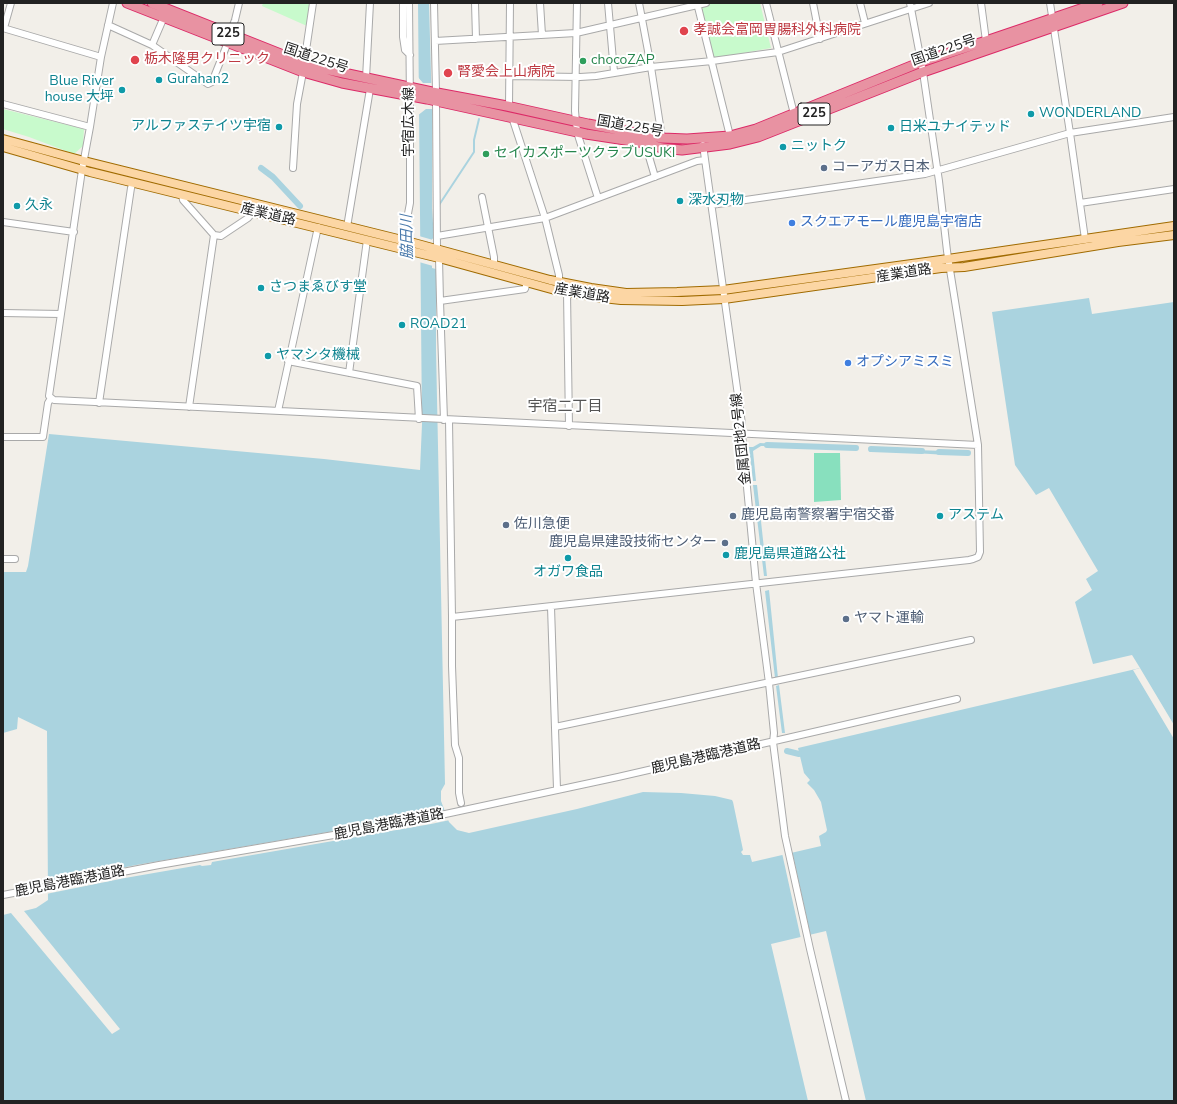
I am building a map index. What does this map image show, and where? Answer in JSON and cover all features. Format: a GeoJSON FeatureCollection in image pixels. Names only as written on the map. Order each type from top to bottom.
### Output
{"type":"FeatureCollection","features":[{"type":"Feature","properties":{"kind":"highway","name":"国道225号"},"geometry":{"type":"LineString","coordinates":[[127,3],[164,9]]}},
{"type":"Feature","properties":{"kind":"highway","name":"国道225号"},"geometry":{"type":"LineString","coordinates":[[152,3],[229,38],[342,83],[370,89],[413,92]]}},
{"type":"Feature","properties":{"kind":"highway","name":"国道225号"},"geometry":{"type":"LineString","coordinates":[[434,97],[509,106],[576,122],[662,138],[730,136],[756,129],[921,62],[1098,3]]}},
{"type":"Feature","properties":{"kind":"highway","name":"国道225号"},"geometry":{"type":"LineString","coordinates":[[304,68],[366,78],[413,92],[577,132],[645,143],[662,148],[682,150],[730,144],[758,137],[923,72],[1123,3]]}},
{"type":"Feature","properties":{"kind":"main road","name":"産業道路"},"geometry":{"type":"LineString","coordinates":[[3,139],[84,161],[347,226],[401,244],[416,252],[494,264],[559,282],[626,293],[670,293],[723,290],[949,263],[964,267],[1118,242],[1174,235]]}},
{"type":"Feature","properties":{"kind":"main road","name":"産業道路"},"geometry":{"type":"LineString","coordinates":[[3,147],[82,170],[367,240],[401,244],[414,243],[437,255],[526,282],[567,292],[620,300],[682,301],[724,299],[949,263],[1085,239],[1174,226]]}},
{"type":"Feature","properties":{"kind":"street"},"geometry":{"type":"LineString","coordinates":[[11,3],[3,28],[101,57]]}},
{"type":"Feature","properties":{"kind":"street"},"geometry":{"type":"LineString","coordinates":[[113,3],[101,57],[82,170],[49,396],[56,401],[978,445]]}},
{"type":"Feature","properties":{"kind":"street"},"geometry":{"type":"LineString","coordinates":[[108,25],[152,45],[208,84],[212,82],[229,38],[239,3]]}},
{"type":"Feature","properties":{"kind":"street"},"geometry":{"type":"LineString","coordinates":[[293,168],[297,104],[304,68],[313,3]]}},
{"type":"Feature","properties":{"kind":"street"},"geometry":{"type":"LineString","coordinates":[[366,78],[370,3]]}},
{"type":"Feature","properties":{"kind":"street"},"geometry":{"type":"LineString","coordinates":[[403,3],[403,37],[405,50],[410,55]]}},
{"type":"Feature","properties":{"kind":"street","name":"宇宿広木線"},"geometry":{"type":"LineString","coordinates":[[401,244],[410,203],[413,92],[410,55],[409,3]]}},
{"type":"Feature","properties":{"kind":"street"},"geometry":{"type":"LineString","coordinates":[[434,3],[437,255],[452,617],[455,745],[459,758],[459,793],[461,803]]}},
{"type":"Feature","properties":{"kind":"street"},"geometry":{"type":"LineString","coordinates":[[475,3],[476,39]]}},
{"type":"Feature","properties":{"kind":"street"},"geometry":{"type":"LineString","coordinates":[[509,106],[510,3]]}},
{"type":"Feature","properties":{"kind":"street"},"geometry":{"type":"LineString","coordinates":[[540,3],[542,35]]}},
{"type":"Feature","properties":{"kind":"street"},"geometry":{"type":"LineString","coordinates":[[577,3],[575,111],[577,132],[598,198]]}},
{"type":"Feature","properties":{"kind":"street"},"geometry":{"type":"LineString","coordinates":[[608,3],[614,72]]}},
{"type":"Feature","properties":{"kind":"street"},"geometry":{"type":"LineString","coordinates":[[639,3],[662,138]]}},
{"type":"Feature","properties":{"kind":"street"},"geometry":{"type":"LineString","coordinates":[[672,3],[674,10]]}},
{"type":"Feature","properties":{"kind":"street"},"geometry":{"type":"LineString","coordinates":[[435,41],[576,34],[706,3]]}},
{"type":"Feature","properties":{"kind":"street"},"geometry":{"type":"LineString","coordinates":[[766,3],[794,114]]}},
{"type":"Feature","properties":{"kind":"street"},"geometry":{"type":"LineString","coordinates":[[813,3],[820,39]]}},
{"type":"Feature","properties":{"kind":"street"},"geometry":{"type":"LineString","coordinates":[[860,3],[865,23]]}},
{"type":"Feature","properties":{"kind":"street"},"geometry":{"type":"LineString","coordinates":[[510,76],[576,78],[651,67],[778,52],[820,39],[910,6],[929,3]]}},
{"type":"Feature","properties":{"kind":"street"},"geometry":{"type":"LineString","coordinates":[[981,3],[986,41]]}},
{"type":"Feature","properties":{"kind":"street"},"geometry":{"type":"LineString","coordinates":[[1050,3],[1085,239]]}},
{"type":"Feature","properties":{"kind":"street"},"geometry":{"type":"LineString","coordinates":[[698,4],[730,136]]}},
{"type":"Feature","properties":{"kind":"street"},"geometry":{"type":"LineString","coordinates":[[452,617],[969,560],[978,557],[980,552],[978,445],[949,263],[923,72],[910,6]]}},
{"type":"Feature","properties":{"kind":"street"},"geometry":{"type":"LineString","coordinates":[[152,45],[164,9]]}},
{"type":"Feature","properties":{"kind":"street"},"geometry":{"type":"LineString","coordinates":[[347,226],[370,89]]}},
{"type":"Feature","properties":{"kind":"street"},"geometry":{"type":"LineString","coordinates":[[3,104],[90,127]]}},
{"type":"Feature","properties":{"kind":"street"},"geometry":{"type":"LineString","coordinates":[[512,117],[545,218],[559,275],[559,282]]}},
{"type":"Feature","properties":{"kind":"street"},"geometry":{"type":"LineString","coordinates":[[711,205],[925,174],[1070,133],[1174,117]]}},
{"type":"Feature","properties":{"kind":"street","name":"金属団地2号線"},"geometry":{"type":"LineString","coordinates":[[702,138],[742,424],[756,583],[774,733],[773,742],[787,842],[810,949],[846,1101]]}},
{"type":"Feature","properties":{"kind":"street"},"geometry":{"type":"LineString","coordinates":[[645,143],[655,177]]}},
{"type":"Feature","properties":{"kind":"street"},"geometry":{"type":"LineString","coordinates":[[437,236],[545,218],[697,161],[705,160]]}},
{"type":"Feature","properties":{"kind":"street"},"geometry":{"type":"LineString","coordinates":[[99,403],[132,182]]}},
{"type":"Feature","properties":{"kind":"street"},"geometry":{"type":"LineString","coordinates":[[1080,203],[1174,189]]}},
{"type":"Feature","properties":{"kind":"street"},"geometry":{"type":"LineString","coordinates":[[182,195],[183,200],[214,235],[221,236],[250,217],[253,212]]}},
{"type":"Feature","properties":{"kind":"street"},"geometry":{"type":"LineString","coordinates":[[482,197],[494,264]]}},
{"type":"Feature","properties":{"kind":"street"},"geometry":{"type":"LineString","coordinates":[[3,222],[74,232]]}},
{"type":"Feature","properties":{"kind":"street"},"geometry":{"type":"LineString","coordinates":[[278,411],[318,227]]}},
{"type":"Feature","properties":{"kind":"street"},"geometry":{"type":"LineString","coordinates":[[189,407],[214,235]]}},
{"type":"Feature","properties":{"kind":"street"},"geometry":{"type":"LineString","coordinates":[[349,373],[367,240]]}},
{"type":"Feature","properties":{"kind":"street"},"geometry":{"type":"LineString","coordinates":[[440,301],[525,289],[526,282]]}},
{"type":"Feature","properties":{"kind":"street"},"geometry":{"type":"LineString","coordinates":[[567,292],[569,426]]}},
{"type":"Feature","properties":{"kind":"street"},"geometry":{"type":"LineString","coordinates":[[3,313],[61,314]]}},
{"type":"Feature","properties":{"kind":"street"},"geometry":{"type":"LineString","coordinates":[[288,361],[417,386],[420,419]]}},
{"type":"Feature","properties":{"kind":"street"},"geometry":{"type":"LineString","coordinates":[[3,437],[43,437],[48,403],[51,398]]}},
{"type":"Feature","properties":{"kind":"street"},"geometry":{"type":"LineString","coordinates":[[3,559],[15,559]]}},
{"type":"Feature","properties":{"kind":"street"},"geometry":{"type":"LineString","coordinates":[[551,607],[557,789]]}},
{"type":"Feature","properties":{"kind":"street"},"geometry":{"type":"LineString","coordinates":[[555,727],[971,640]]}},
{"type":"Feature","properties":{"kind":"street","name":"鹿児島港臨港道路"},"geometry":{"type":"LineString","coordinates":[[3,895],[151,867],[380,827],[469,809],[773,742],[957,699]]}},
{"type":"Feature","properties":{"kind":"green space"},"geometry":{"type":"Polygon","coordinates":[[[263,3],[310,3],[307,26],[262,6],[263,3]]]}},
{"type":"Feature","properties":{"kind":"green space"},"geometry":{"type":"Polygon","coordinates":[[[714,3],[760,3],[771,48],[716,58],[713,56],[701,9],[703,6],[714,3]]]}},
{"type":"Feature","properties":{"kind":"green space"},"geometry":{"type":"Polygon","coordinates":[[[3,109],[84,129],[83,146],[74,154],[3,129],[3,109]]]}},
{"type":"Feature","properties":{"kind":"green space"},"geometry":{"type":"Polygon","coordinates":[[[814,453],[840,453],[841,500],[814,502],[814,453]]]}},
{"type":"Feature","properties":{"kind":"water"},"geometry":{"type":"Polygon","coordinates":[[[418,3],[429,3],[432,110],[432,208],[434,238],[432,239],[432,268],[436,269],[436,350],[445,784],[441,791],[441,801],[449,822],[457,830],[469,833],[577,809],[643,792],[681,793],[715,796],[732,800],[743,850],[741,852],[743,855],[750,855],[752,862],[821,846],[819,836],[827,830],[821,802],[814,790],[807,783],[810,780],[804,773],[798,748],[1140,668],[1132,655],[1093,664],[1075,602],[1092,590],[1086,579],[1098,571],[1049,488],[1036,495],[1015,465],[992,312],[1089,298],[1092,314],[1174,302],[1174,1101],[866,1101],[826,931],[771,944],[808,1101],[3,1101],[3,915],[11,913],[112,1034],[120,1029],[24,911],[36,908],[48,900],[47,731],[18,717],[17,729],[3,733],[3,572],[26,572],[28,566],[49,434],[324,459],[420,470],[422,424],[418,3]]]}},
{"type":"Feature","properties":{"kind":"water"},"geometry":{"type":"Polygon","coordinates":[[[760,443],[775,444],[775,446],[761,446],[753,451],[756,481],[753,481],[749,447],[753,447],[760,443]]]}},
{"type":"Feature","properties":{"kind":"water"},"geometry":{"type":"Polygon","coordinates":[[[914,450],[947,451],[947,455],[914,453],[914,450]]]}},
{"type":"Feature","properties":{"kind":"water"},"geometry":{"type":"Polygon","coordinates":[[[753,485],[757,485],[767,576],[764,576],[753,485]]]}},
{"type":"Feature","properties":{"kind":"water"},"geometry":{"type":"Polygon","coordinates":[[[769,590],[778,678],[775,678],[765,591],[769,590]]]}},
{"type":"Feature","properties":{"kind":"water"},"geometry":{"type":"Polygon","coordinates":[[[779,685],[785,733],[782,733],[776,686],[779,685]]]}},
{"type":"Feature","properties":{"kind":"pier"},"geometry":{"type":"Polygon","coordinates":[[[417,76],[423,83],[433,83],[433,88],[432,109],[426,109],[417,116],[417,76]]]}},
{"type":"Feature","properties":{"kind":"pier"},"geometry":{"type":"Polygon","coordinates":[[[419,236],[433,240],[433,266],[419,262],[419,236]]]}},
{"type":"Feature","properties":{"kind":"pier"},"geometry":{"type":"Polygon","coordinates":[[[1140,668],[1174,725],[1174,739],[1133,670],[1140,668]]]}},
{"type":"Feature","properties":{"kind":"pier"},"geometry":{"type":"Polygon","coordinates":[[[446,810],[450,820],[212,862],[211,865],[200,865],[125,878],[46,894],[46,883],[136,865],[346,829],[446,810]]]}},
{"type":"Feature","properties":{"kind":"pier"},"geometry":{"type":"Polygon","coordinates":[[[792,851],[811,937],[801,939],[782,853],[792,851]]]}},
{"type":"Feature","properties":{"kind":"waterway"},"geometry":{"type":"LineString","coordinates":[[439,205],[474,152],[474,140],[479,119]]}},
{"type":"Feature","properties":{"kind":"waterway"},"geometry":{"type":"LineString","coordinates":[[261,168],[273,177],[300,206]]}},
{"type":"Feature","properties":{"kind":"waterway"},"geometry":{"type":"LineString","coordinates":[[767,445],[856,448]]}},
{"type":"Feature","properties":{"kind":"waterway"},"geometry":{"type":"LineString","coordinates":[[871,449],[922,451]]}},
{"type":"Feature","properties":{"kind":"waterway"},"geometry":{"type":"LineString","coordinates":[[939,452],[968,453]]}},
{"type":"Feature","properties":{"kind":"waterway"},"geometry":{"type":"LineString","coordinates":[[787,751],[799,754]]}},
{"type":"Feature","properties":{"kind":"place","name":"孝誠会富岡胃腸科外科病院"},"geometry":{"type":"Point","coordinates":[684,31]}},
{"type":"Feature","properties":{"kind":"place","name":"栃木隆男クリニック"},"geometry":{"type":"Point","coordinates":[135,60]}},
{"type":"Feature","properties":{"kind":"place","name":"chocoZAP"},"geometry":{"type":"Point","coordinates":[583,61]}},
{"type":"Feature","properties":{"kind":"place","name":"腎愛会上山病院"},"geometry":{"type":"Point","coordinates":[448,73]}},
{"type":"Feature","properties":{"kind":"place","name":"Gurahan2"},"geometry":{"type":"Point","coordinates":[159,80]}},
{"type":"Feature","properties":{"kind":"place","name":"Blue River house 大坪"},"geometry":{"type":"Point","coordinates":[122,90]}},
{"type":"Feature","properties":{"kind":"place","name":"WONDERLAND"},"geometry":{"type":"Point","coordinates":[1031,114]}},
{"type":"Feature","properties":{"kind":"place","name":"アルファステイツ宇宿"},"geometry":{"type":"Point","coordinates":[279,127]}},
{"type":"Feature","properties":{"kind":"place","name":"日米ユナイテッド"},"geometry":{"type":"Point","coordinates":[891,128]}},
{"type":"Feature","properties":{"kind":"place","name":"ニットク"},"geometry":{"type":"Point","coordinates":[783,147]}},
{"type":"Feature","properties":{"kind":"place","name":"セイカスポーツクラブUSUKI"},"geometry":{"type":"Point","coordinates":[486,154]}},
{"type":"Feature","properties":{"kind":"place","name":"コーアガス日本"},"geometry":{"type":"Point","coordinates":[824,168]}},
{"type":"Feature","properties":{"kind":"place","name":"深水刃物"},"geometry":{"type":"Point","coordinates":[680,201]}},
{"type":"Feature","properties":{"kind":"place","name":"久永"},"geometry":{"type":"Point","coordinates":[17,206]}},
{"type":"Feature","properties":{"kind":"place","name":"スクエアモール鹿児島宇宿店"},"geometry":{"type":"Point","coordinates":[792,223]}},
{"type":"Feature","properties":{"kind":"place","name":"さつまゑびす堂"},"geometry":{"type":"Point","coordinates":[261,288]}},
{"type":"Feature","properties":{"kind":"place","name":"ROAD21"},"geometry":{"type":"Point","coordinates":[402,325]}},
{"type":"Feature","properties":{"kind":"place","name":"ヤマシタ機械"},"geometry":{"type":"Point","coordinates":[268,356]}},
{"type":"Feature","properties":{"kind":"place","name":"オプシアミスミ"},"geometry":{"type":"Point","coordinates":[848,363]}},
{"type":"Feature","properties":{"kind":"place","name":"鹿児島南警察署宇宿交番"},"geometry":{"type":"Point","coordinates":[733,516]}},
{"type":"Feature","properties":{"kind":"place","name":"アステム"},"geometry":{"type":"Point","coordinates":[940,516]}},
{"type":"Feature","properties":{"kind":"place","name":"佐川急便"},"geometry":{"type":"Point","coordinates":[506,525]}},
{"type":"Feature","properties":{"kind":"place","name":"鹿児島県建設技術センター"},"geometry":{"type":"Point","coordinates":[725,543]}},
{"type":"Feature","properties":{"kind":"place","name":"鹿児島県道路公社"},"geometry":{"type":"Point","coordinates":[726,555]}},
{"type":"Feature","properties":{"kind":"place","name":"オガワ食品"},"geometry":{"type":"Point","coordinates":[568,558]}},
{"type":"Feature","properties":{"kind":"place","name":"ヤマト運輸"},"geometry":{"type":"Point","coordinates":[846,619]}},
{"type":"Feature","properties":{"kind":"district","name":"宇宿二丁目"},"geometry":{"type":"Point","coordinates":[565,407]}},
{"type":"Feature","properties":{"kind":"water label","name":"脇田川"},"geometry":{"type":"Point","coordinates":[408,237]}}]}
